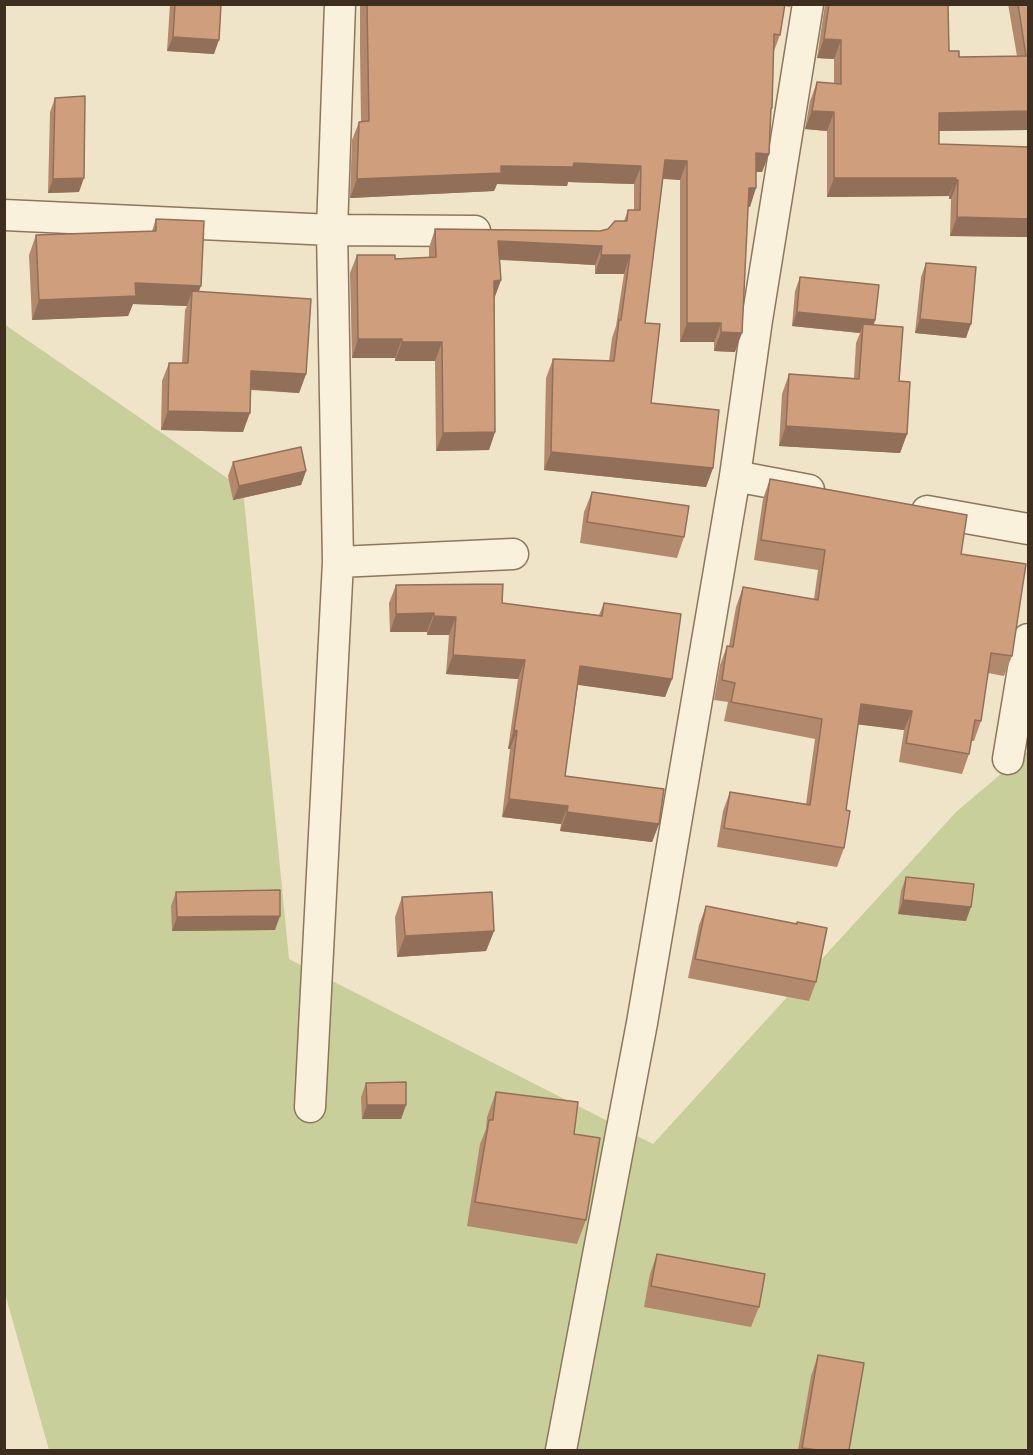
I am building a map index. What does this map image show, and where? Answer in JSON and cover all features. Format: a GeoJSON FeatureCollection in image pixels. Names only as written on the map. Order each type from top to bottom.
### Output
{"type":"FeatureCollection","features":[{"type":"Feature","properties":{"kind":"street"},"geometry":{"type":"LineString","coordinates":[[310,1107],[338,562],[332,230],[340,4]]}},
{"type":"Feature","properties":{"kind":"street"},"geometry":{"type":"LineString","coordinates":[[561,1450],[642,1023],[735,476],[759,308],[808,4]]}},
{"type":"Feature","properties":{"kind":"street"},"geometry":{"type":"LineString","coordinates":[[4,215],[332,230],[498,231]]}},
{"type":"Feature","properties":{"kind":"street"},"geometry":{"type":"LineString","coordinates":[[735,476],[841,495]]}},
{"type":"Feature","properties":{"kind":"street"},"geometry":{"type":"LineString","coordinates":[[900,506],[1029,529]]}},
{"type":"Feature","properties":{"kind":"street"},"geometry":{"type":"LineString","coordinates":[[338,562],[513,554]]}},
{"type":"Feature","properties":{"kind":"street"},"geometry":{"type":"LineString","coordinates":[[1008,759],[1029,639]]}},
{"type":"Feature","properties":{"kind":"green space"},"geometry":{"type":"Polygon","coordinates":[[[4,324],[243,489],[289,959],[653,1144],[956,812],[1028,751],[1028,1450],[49,1450],[4,1290],[4,324]]]}},
{"type":"Feature","properties":{"kind":"building"},"geometry":{"type":"Polygon","coordinates":[[[175,4],[221,4],[219,40],[173,37],[175,4]]]}},
{"type":"Feature","properties":{"kind":"building"},"geometry":{"type":"Polygon","coordinates":[[[367,4],[785,4],[780,35],[774,34],[769,154],[756,153],[756,188],[749,188],[742,333],[721,332],[721,323],[687,323],[687,161],[665,160],[645,323],[660,324],[651,403],[719,410],[713,468],[551,452],[553,359],[614,361],[630,255],[601,255],[602,246],[498,241],[501,280],[494,281],[495,432],[443,433],[442,342],[358,339],[357,255],[395,255],[395,259],[436,257],[435,229],[600,231],[608,229],[615,221],[627,221],[628,210],[640,210],[641,166],[574,163],[573,167],[501,166],[501,173],[357,179],[359,122],[369,121],[367,4]]]}},
{"type":"Feature","properties":{"kind":"building"},"geometry":{"type":"Polygon","coordinates":[[[829,4],[948,4],[949,51],[959,51],[959,57],[1026,56],[1018,4],[1029,4],[1029,111],[939,113],[939,144],[1029,147],[1029,219],[957,217],[958,180],[955,180],[956,178],[834,178],[834,112],[812,111],[817,82],[841,84],[841,40],[824,39],[829,4]]]}},
{"type":"Feature","properties":{"kind":"building"},"geometry":{"type":"Polygon","coordinates":[[[85,96],[84,178],[53,179],[55,98],[85,96]]]}},
{"type":"Feature","properties":{"kind":"building"},"geometry":{"type":"Polygon","coordinates":[[[156,219],[204,221],[201,286],[135,283],[136,296],[39,300],[36,235],[156,231],[156,219]]]}},
{"type":"Feature","properties":{"kind":"building"},"geometry":{"type":"Polygon","coordinates":[[[926,263],[976,267],[971,324],[920,319],[926,263]]]}},
{"type":"Feature","properties":{"kind":"building"},"geometry":{"type":"Polygon","coordinates":[[[800,277],[879,285],[875,320],[797,312],[800,277]]]}},
{"type":"Feature","properties":{"kind":"building"},"geometry":{"type":"Polygon","coordinates":[[[192,291],[311,299],[306,374],[251,371],[250,413],[168,411],[169,363],[188,363],[192,291]]]}},
{"type":"Feature","properties":{"kind":"building"},"geometry":{"type":"Polygon","coordinates":[[[863,324],[903,327],[899,381],[910,382],[907,434],[786,426],[789,374],[859,379],[863,324]]]}},
{"type":"Feature","properties":{"kind":"building"},"geometry":{"type":"Polygon","coordinates":[[[301,447],[306,471],[239,486],[233,462],[301,447]]]}},
{"type":"Feature","properties":{"kind":"building"},"geometry":{"type":"Polygon","coordinates":[[[770,479],[967,515],[961,554],[1026,564],[1012,656],[991,653],[981,721],[975,720],[969,754],[906,743],[912,711],[861,704],[846,810],[850,811],[844,848],[724,828],[730,792],[810,805],[822,719],[731,702],[735,683],[722,680],[727,646],[733,647],[743,587],[818,600],[825,550],[761,540],[770,479]]]}},
{"type":"Feature","properties":{"kind":"building"},"geometry":{"type":"Polygon","coordinates":[[[592,492],[689,506],[684,537],[587,522],[592,492]]]}},
{"type":"Feature","properties":{"kind":"building"},"geometry":{"type":"Polygon","coordinates":[[[503,584],[502,603],[602,616],[604,603],[681,614],[672,679],[580,666],[565,776],[664,789],[659,824],[567,812],[568,806],[509,799],[517,731],[514,730],[525,660],[453,655],[456,617],[434,616],[434,613],[396,614],[396,585],[503,584]]]}},
{"type":"Feature","properties":{"kind":"building"},"geometry":{"type":"Polygon","coordinates":[[[906,877],[974,884],[971,907],[903,900],[906,877]]]}},
{"type":"Feature","properties":{"kind":"building"},"geometry":{"type":"Polygon","coordinates":[[[280,890],[280,916],[177,917],[176,892],[280,890]]]}},
{"type":"Feature","properties":{"kind":"building"},"geometry":{"type":"Polygon","coordinates":[[[492,892],[494,931],[405,936],[402,897],[492,892]]]}},
{"type":"Feature","properties":{"kind":"building"},"geometry":{"type":"Polygon","coordinates":[[[706,906],[827,928],[816,982],[695,959],[706,906]]]}},
{"type":"Feature","properties":{"kind":"building"},"geometry":{"type":"Polygon","coordinates":[[[406,1082],[406,1105],[367,1105],[366,1083],[406,1082]]]}},
{"type":"Feature","properties":{"kind":"building"},"geometry":{"type":"Polygon","coordinates":[[[496,1092],[578,1102],[574,1134],[600,1138],[586,1220],[475,1202],[489,1120],[493,1120],[496,1092]]]}},
{"type":"Feature","properties":{"kind":"building"},"geometry":{"type":"Polygon","coordinates":[[[657,1254],[765,1274],[759,1307],[651,1286],[657,1254]]]}},
{"type":"Feature","properties":{"kind":"building"},"geometry":{"type":"Polygon","coordinates":[[[818,1355],[864,1363],[849,1450],[802,1448],[818,1355]]]}}]}
